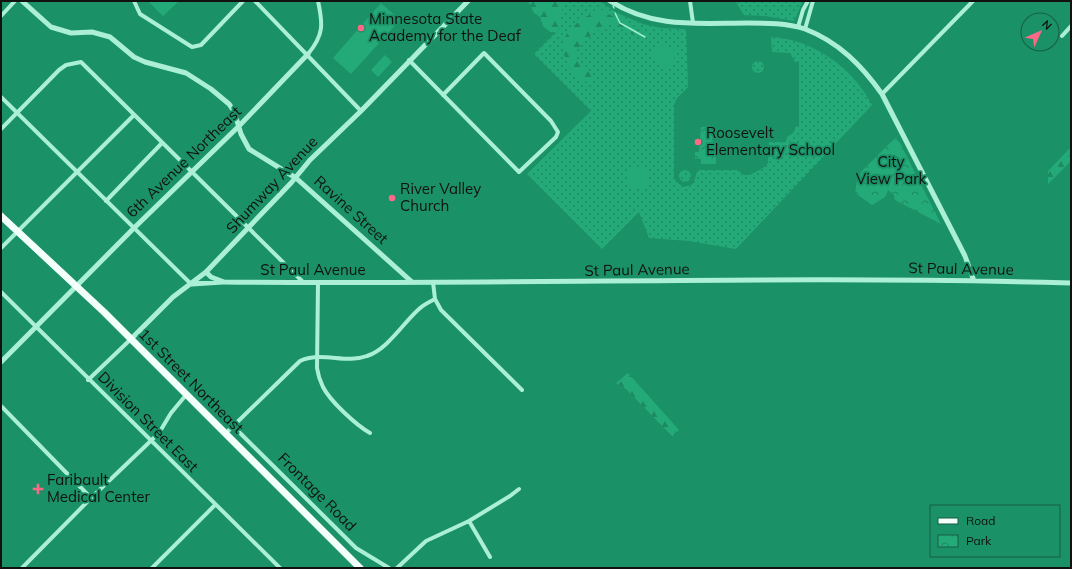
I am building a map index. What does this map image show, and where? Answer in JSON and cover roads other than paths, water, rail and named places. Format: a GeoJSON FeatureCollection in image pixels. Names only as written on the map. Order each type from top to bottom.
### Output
{"type":"FeatureCollection","features":[{"type":"Feature","properties":{"kind":"main road","name":"1st Street Northeast"},"geometry":{"type":"LineString","coordinates":[[1,216],[77,286],[360,568]]}},
{"type":"Feature","properties":{"kind":"street"},"geometry":{"type":"LineString","coordinates":[[1,16],[15,1]]}},
{"type":"Feature","properties":{"kind":"street","name":"Ravine Street"},"geometry":{"type":"LineString","coordinates":[[22,1],[51,27],[71,33],[101,34],[110,37],[130,53],[145,62],[186,73],[211,90],[229,104],[234,111],[242,138],[249,149],[296,178],[412,282]]}},
{"type":"Feature","properties":{"kind":"street"},"geometry":{"type":"LineString","coordinates":[[134,1],[140,14],[192,47],[201,45],[243,1]]}},
{"type":"Feature","properties":{"kind":"street"},"geometry":{"type":"LineString","coordinates":[[255,1],[361,110]]}},
{"type":"Feature","properties":{"kind":"street"},"geometry":{"type":"LineString","coordinates":[[308,54],[314,47],[322,28],[323,21],[318,1]]}},
{"type":"Feature","properties":{"kind":"street","name":"Shumway Avenue"},"geometry":{"type":"LineString","coordinates":[[88,380],[131,340],[173,297],[206,272],[296,178],[310,160],[468,1]]}},
{"type":"Feature","properties":{"kind":"street"},"geometry":{"type":"LineString","coordinates":[[610,1],[647,19],[675,23],[762,23],[798,27],[826,39],[848,54],[864,70],[882,94],[965,256],[974,281]]}},
{"type":"Feature","properties":{"kind":"street"},"geometry":{"type":"LineString","coordinates":[[690,1],[693,23]]}},
{"type":"Feature","properties":{"kind":"street"},"geometry":{"type":"LineString","coordinates":[[798,27],[802,10],[808,1]]}},
{"type":"Feature","properties":{"kind":"street"},"geometry":{"type":"LineString","coordinates":[[805,29],[814,1]]}},
{"type":"Feature","properties":{"kind":"street"},"geometry":{"type":"LineString","coordinates":[[882,94],[973,1]]}},
{"type":"Feature","properties":{"kind":"street"},"geometry":{"type":"LineString","coordinates":[[1062,36],[1071,26]]}},
{"type":"Feature","properties":{"kind":"street"},"geometry":{"type":"LineString","coordinates":[[409,60],[443,95],[519,172],[556,137],[558,132],[552,121],[484,53],[443,95]]}},
{"type":"Feature","properties":{"kind":"street","name":"6th Avenue Northeast"},"geometry":{"type":"LineString","coordinates":[[1,362],[133,229],[239,126],[308,54]]}},
{"type":"Feature","properties":{"kind":"street"},"geometry":{"type":"LineString","coordinates":[[1,129],[66,65],[81,62],[304,283]]}},
{"type":"Feature","properties":{"kind":"street"},"geometry":{"type":"LineString","coordinates":[[1,97],[190,284],[224,282]]}},
{"type":"Feature","properties":{"kind":"street"},"geometry":{"type":"LineString","coordinates":[[1,248],[134,115]]}},
{"type":"Feature","properties":{"kind":"street"},"geometry":{"type":"LineString","coordinates":[[106,201],[162,143]]}},
{"type":"Feature","properties":{"kind":"street","name":"St Paul Avenue"},"geometry":{"type":"LineString","coordinates":[[206,272],[211,277],[224,282],[318,283],[877,279],[1071,283]]}},
{"type":"Feature","properties":{"kind":"street"},"geometry":{"type":"LineString","coordinates":[[433,282],[435,299],[441,310],[522,390]]}},
{"type":"Feature","properties":{"kind":"street"},"geometry":{"type":"LineString","coordinates":[[318,283],[317,358],[319,378],[329,396],[363,429],[370,433]]}},
{"type":"Feature","properties":{"kind":"street","name":"Division Street East"},"geometry":{"type":"LineString","coordinates":[[1,292],[88,380],[280,568]]}},
{"type":"Feature","properties":{"kind":"street"},"geometry":{"type":"LineString","coordinates":[[225,434],[297,363],[308,358],[349,359],[368,356],[383,345],[420,307],[435,299]]}},
{"type":"Feature","properties":{"kind":"street"},"geometry":{"type":"LineString","coordinates":[[22,568],[159,434],[170,413],[186,395]]}},
{"type":"Feature","properties":{"kind":"street"},"geometry":{"type":"LineString","coordinates":[[1,406],[92,498]]}},
{"type":"Feature","properties":{"kind":"street","name":"Frontage Road"},"geometry":{"type":"LineString","coordinates":[[233,426],[356,548],[389,568]]}},
{"type":"Feature","properties":{"kind":"street"},"geometry":{"type":"LineString","coordinates":[[397,568],[426,541],[469,521],[519,489]]}},
{"type":"Feature","properties":{"kind":"street"},"geometry":{"type":"LineString","coordinates":[[152,568],[215,505]]}},
{"type":"Feature","properties":{"kind":"street"},"geometry":{"type":"LineString","coordinates":[[469,521],[490,557]]}},
{"type":"Feature","properties":{"kind":"waterway"},"geometry":{"type":"LineString","coordinates":[[615,13],[620,23],[645,37]]}},
{"type":"Feature","properties":{"kind":"place","name":"Minnesota State Academy for the Deaf"},"geometry":{"type":"Point","coordinates":[361,28]}},
{"type":"Feature","properties":{"kind":"place","name":"Roosevelt Elementary School"},"geometry":{"type":"Point","coordinates":[698,142]}},
{"type":"Feature","properties":{"kind":"place","name":"River Valley Church"},"geometry":{"type":"Point","coordinates":[392,198]}},
{"type":"Feature","properties":{"kind":"place","name":"Faribault Medical Center"},"geometry":{"type":"Point","coordinates":[38,489]}},
{"type":"Feature","properties":{"kind":"park label","name":"City View Park"},"geometry":{"type":"Point","coordinates":[891,170]}}]}
